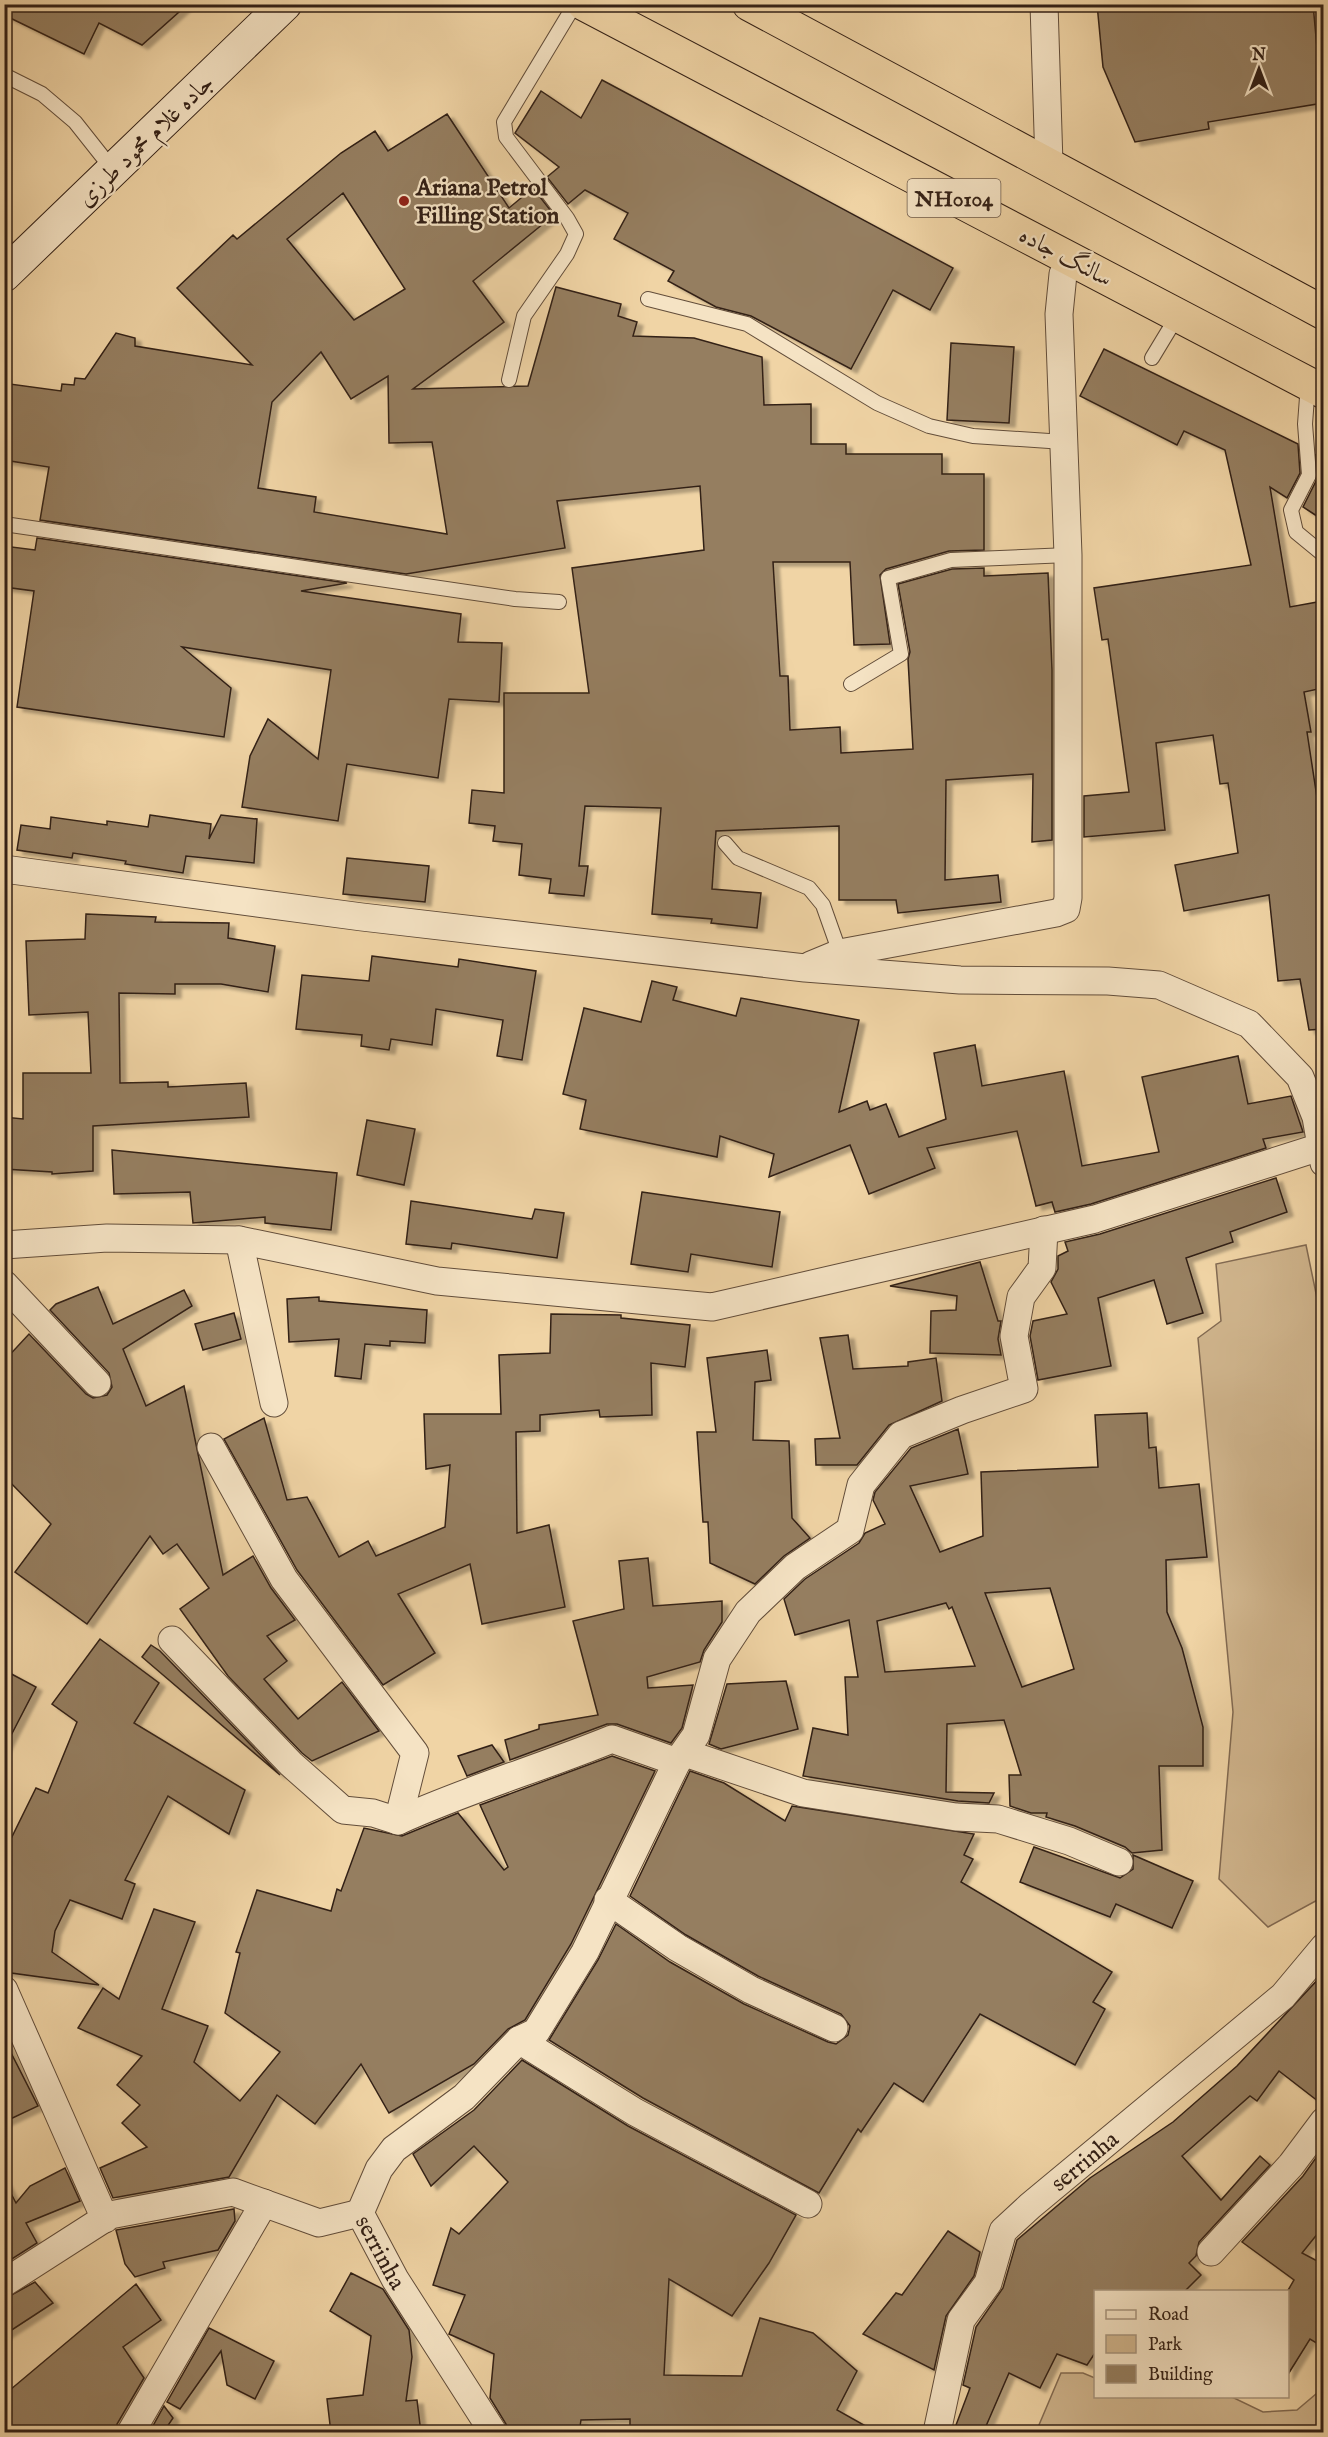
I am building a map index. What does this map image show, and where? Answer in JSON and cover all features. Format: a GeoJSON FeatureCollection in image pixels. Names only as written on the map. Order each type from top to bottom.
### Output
{"type":"FeatureCollection","features":[{"type":"Feature","properties":{"kind":"highway","name":"سالنگ جاده"},"geometry":{"type":"LineString","coordinates":[[584,4],[1316,388]]}},
{"type":"Feature","properties":{"kind":"highway","name":"NH0104"},"geometry":{"type":"LineString","coordinates":[[749,4],[1323,313]]}},
{"type":"Feature","properties":{"kind":"street","name":"جاده غلام‌ محمود طرزی"},"geometry":{"type":"LineString","coordinates":[[4,275],[285,4]]}},
{"type":"Feature","properties":{"kind":"street"},"geometry":{"type":"LineString","coordinates":[[1044,4],[1049,164]]}},
{"type":"Feature","properties":{"kind":"street"},"geometry":{"type":"LineString","coordinates":[[805,968],[840,953],[1056,913],[1066,909],[1068,898],[1068,555],[1059,314],[1063,274],[1072,259]]}},
{"type":"Feature","properties":{"kind":"street"},"geometry":{"type":"LineString","coordinates":[[4,869],[362,917],[805,968],[960,980],[1060,979],[1159,985],[1249,1024],[1300,1077],[1316,1118],[1322,1155],[1095,1219],[712,1307],[437,1281],[239,1240],[107,1238],[4,1245]]}},
{"type":"Feature","properties":{"kind":"street"},"geometry":{"type":"LineString","coordinates":[[360,2213],[379,2169],[394,2149],[464,2097],[519,2040],[536,2032],[585,1952],[608,1900],[681,1758],[696,1736],[717,1659],[748,1612],[795,1567],[850,1530],[861,1485],[901,1435],[962,1410],[1024,1389],[1014,1336],[1021,1297],[1042,1268],[1044,1230]]}},
{"type":"Feature","properties":{"kind":"street"},"geometry":{"type":"LineString","coordinates":[[239,1240],[274,1403]]}},
{"type":"Feature","properties":{"kind":"street"},"geometry":{"type":"LineString","coordinates":[[4,1284],[97,1383]]}},
{"type":"Feature","properties":{"kind":"street"},"geometry":{"type":"LineString","coordinates":[[211,1448],[284,1579],[415,1753],[398,1821]]}},
{"type":"Feature","properties":{"kind":"street"},"geometry":{"type":"LineString","coordinates":[[172,1640],[291,1764],[343,1810],[373,1813],[398,1821],[462,1794],[555,1762],[612,1739],[803,1793],[956,1816],[998,1819],[1069,1841],[1119,1862]]}},
{"type":"Feature","properties":{"kind":"street"},"geometry":{"type":"LineString","coordinates":[[608,1900],[678,1948],[752,1990],[834,2028]]}},
{"type":"Feature","properties":{"kind":"street","name":"serrinha"},"geometry":{"type":"LineString","coordinates":[[937,2433],[962,2320],[988,2283],[1003,2231],[1283,1996],[1323,1947]]}},
{"type":"Feature","properties":{"kind":"street"},"geometry":{"type":"LineString","coordinates":[[4,1990],[105,2219]]}},
{"type":"Feature","properties":{"kind":"street"},"geometry":{"type":"LineString","coordinates":[[519,2040],[635,2112],[808,2204]]}},
{"type":"Feature","properties":{"kind":"street"},"geometry":{"type":"LineString","coordinates":[[1211,2252],[1291,2165],[1323,2121]]}},
{"type":"Feature","properties":{"kind":"street","name":"serrinha"},"geometry":{"type":"LineString","coordinates":[[4,2283],[110,2216],[233,2192],[320,2223],[360,2213],[395,2279],[493,2433]]}},
{"type":"Feature","properties":{"kind":"street"},"geometry":{"type":"LineString","coordinates":[[131,2433],[264,2203]]}},
{"type":"Feature","properties":{"kind":"lane"},"geometry":{"type":"LineString","coordinates":[[509,380],[525,316],[567,254],[576,234],[567,218],[506,137],[504,122],[575,4]]}},
{"type":"Feature","properties":{"kind":"lane"},"geometry":{"type":"LineString","coordinates":[[4,75],[42,93],[75,122],[113,170]]}},
{"type":"Feature","properties":{"kind":"lane"},"geometry":{"type":"LineString","coordinates":[[648,299],[747,324],[878,403],[929,426],[973,436],[1064,442]]}},
{"type":"Feature","properties":{"kind":"lane"},"geometry":{"type":"LineString","coordinates":[[1152,358],[1178,315]]}},
{"type":"Feature","properties":{"kind":"lane"},"geometry":{"type":"LineString","coordinates":[[1316,388],[1305,424],[1308,475],[1291,510],[1296,532],[1323,555]]}},
{"type":"Feature","properties":{"kind":"lane"},"geometry":{"type":"LineString","coordinates":[[4,524],[515,599],[559,602]]}},
{"type":"Feature","properties":{"kind":"lane"},"geometry":{"type":"LineString","coordinates":[[850,684],[901,654],[888,578],[951,560],[1068,555]]}},
{"type":"Feature","properties":{"kind":"lane"},"geometry":{"type":"LineString","coordinates":[[725,843],[738,858],[809,888],[823,905],[840,953]]}},
{"type":"Feature","properties":{"kind":"green space"},"geometry":{"type":"Polygon","coordinates":[[[1306,1245],[1318,1303],[1324,1308],[1323,1897],[1268,1927],[1219,1879],[1233,1712],[1198,1338],[1221,1321],[1216,1264],[1306,1245]]]}},
{"type":"Feature","properties":{"kind":"green space"},"geometry":{"type":"Polygon","coordinates":[[[1061,2373],[1083,2373],[1094,2378],[1094,2398],[1234,2398],[1263,2412],[1297,2410],[1323,2388],[1323,2432],[1036,2432],[1061,2373]]]}},
{"type":"Feature","properties":{"kind":"building"},"geometry":{"type":"Polygon","coordinates":[[[4,4],[188,4],[142,45],[99,23],[84,54],[4,15],[4,4]]]}},
{"type":"Feature","properties":{"kind":"building"},"geometry":{"type":"Polygon","coordinates":[[[1097,4],[1313,4],[1317,48],[1323,47],[1323,103],[1208,122],[1209,129],[1135,142],[1103,67],[1097,4]]]}},
{"type":"Feature","properties":{"kind":"building"},"geometry":{"type":"Polygon","coordinates":[[[602,80],[953,268],[930,310],[893,290],[851,369],[751,316],[716,307],[668,281],[674,271],[614,239],[628,213],[585,190],[568,204],[547,177],[559,167],[515,133],[541,91],[581,118],[602,80]]]}},
{"type":"Feature","properties":{"kind":"building"},"geometry":{"type":"Polygon","coordinates":[[[447,114],[509,208],[533,188],[554,215],[473,281],[504,322],[413,389],[528,386],[556,287],[621,304],[618,316],[637,322],[633,336],[694,338],[762,357],[764,405],[811,404],[811,444],[846,444],[846,454],[942,454],[942,474],[984,474],[984,550],[949,551],[886,569],[880,575],[890,644],[854,645],[850,562],[773,562],[780,676],[788,676],[790,730],[840,727],[841,753],[913,749],[908,659],[910,652],[898,584],[952,569],[984,568],[984,576],[1048,573],[1052,670],[1052,840],[1032,842],[1033,774],[946,780],[945,880],[998,875],[1001,902],[898,913],[896,900],[839,900],[839,826],[716,831],[712,889],[761,893],[757,928],[711,923],[712,919],[652,914],[661,808],[585,806],[579,866],[588,866],[584,896],[549,893],[551,879],[519,875],[522,844],[493,841],[495,826],[469,823],[472,790],[504,793],[504,693],[589,693],[572,568],[704,550],[700,486],[557,501],[565,548],[406,574],[40,520],[49,467],[4,460],[4,418],[10,384],[61,391],[62,384],[74,385],[75,378],[85,379],[116,333],[135,338],[135,346],[252,365],[177,288],[233,235],[237,239],[341,153],[375,131],[388,151],[447,114]],[[343,193],[287,239],[354,320],[405,289],[343,193]],[[321,352],[272,402],[258,488],[316,497],[314,512],[447,534],[432,442],[389,443],[388,376],[351,399],[321,352]]]}},
{"type":"Feature","properties":{"kind":"building"},"geometry":{"type":"Polygon","coordinates":[[[951,343],[1014,347],[1009,423],[947,420],[951,343]]]}},
{"type":"Feature","properties":{"kind":"building"},"geometry":{"type":"Polygon","coordinates":[[[1104,349],[1298,444],[1300,473],[1287,498],[1270,487],[1290,607],[1323,601],[1323,688],[1304,692],[1311,732],[1307,732],[1323,837],[1323,1029],[1309,1030],[1300,979],[1278,981],[1269,895],[1184,911],[1175,865],[1238,853],[1228,783],[1220,784],[1213,735],[1156,743],[1165,830],[1084,837],[1084,796],[1129,792],[1108,639],[1102,640],[1094,588],[1251,565],[1225,450],[1184,431],[1177,445],[1080,396],[1104,349]]]}},
{"type":"Feature","properties":{"kind":"building"},"geometry":{"type":"Polygon","coordinates":[[[1316,455],[1323,459],[1323,520],[1303,507],[1317,479],[1316,455]]]}},
{"type":"Feature","properties":{"kind":"building"},"geometry":{"type":"Polygon","coordinates":[[[37,538],[347,583],[301,591],[461,614],[458,642],[502,643],[499,702],[449,699],[438,778],[347,764],[338,821],[242,807],[250,756],[268,719],[318,759],[331,670],[182,647],[231,688],[224,737],[17,707],[34,591],[4,587],[4,546],[35,550],[37,538]]]}},
{"type":"Feature","properties":{"kind":"building"},"geometry":{"type":"Polygon","coordinates":[[[150,815],[211,824],[209,839],[221,815],[257,819],[254,863],[186,856],[183,873],[73,853],[72,858],[17,850],[21,825],[50,829],[51,817],[107,825],[107,821],[148,827],[150,815]]]}},
{"type":"Feature","properties":{"kind":"building"},"geometry":{"type":"Polygon","coordinates":[[[347,858],[429,866],[425,902],[343,894],[347,858]]]}},
{"type":"Feature","properties":{"kind":"building"},"geometry":{"type":"Polygon","coordinates":[[[86,914],[156,917],[155,922],[229,923],[228,938],[275,946],[268,992],[221,984],[175,984],[175,994],[119,993],[120,1083],[168,1082],[168,1087],[246,1083],[249,1117],[93,1126],[93,1171],[52,1174],[52,1172],[4,1169],[4,1117],[23,1119],[23,1073],[91,1073],[88,1012],[29,1015],[26,941],[85,939],[86,914]]]}},
{"type":"Feature","properties":{"kind":"building"},"geometry":{"type":"Polygon","coordinates":[[[372,956],[458,967],[459,959],[536,971],[522,1060],[497,1056],[503,1020],[436,1009],[432,1045],[391,1039],[389,1050],[361,1046],[362,1035],[296,1029],[302,975],[369,981],[372,956]]]}},
{"type":"Feature","properties":{"kind":"building"},"geometry":{"type":"Polygon","coordinates":[[[652,981],[677,987],[673,1000],[736,1016],[741,998],[859,1020],[839,1112],[867,1101],[870,1110],[886,1104],[899,1137],[946,1119],[934,1053],[975,1045],[982,1086],[1064,1071],[1082,1166],[1159,1152],[1142,1077],[1238,1056],[1248,1104],[1291,1096],[1303,1132],[1263,1139],[1266,1148],[1091,1204],[1055,1212],[1052,1202],[1036,1206],[1017,1131],[927,1148],[935,1168],[869,1194],[850,1145],[769,1177],[774,1154],[720,1136],[717,1157],[580,1129],[586,1100],[563,1094],[584,1008],[641,1022],[652,981]]]}},
{"type":"Feature","properties":{"kind":"building"},"geometry":{"type":"Polygon","coordinates":[[[367,1120],[415,1129],[404,1185],[357,1175],[367,1120]]]}},
{"type":"Feature","properties":{"kind":"building"},"geometry":{"type":"Polygon","coordinates":[[[112,1150],[337,1173],[331,1230],[265,1223],[265,1217],[193,1223],[190,1192],[114,1194],[112,1150]]]}},
{"type":"Feature","properties":{"kind":"building"},"geometry":{"type":"Polygon","coordinates":[[[1276,1178],[1287,1212],[1230,1232],[1233,1242],[1186,1258],[1203,1313],[1167,1324],[1154,1280],[1098,1298],[1111,1366],[1038,1380],[1030,1336],[1033,1321],[1067,1314],[1051,1282],[1058,1269],[1058,1256],[1068,1251],[1065,1242],[1100,1234],[1276,1178]]]}},
{"type":"Feature","properties":{"kind":"building"},"geometry":{"type":"Polygon","coordinates":[[[642,1192],[780,1212],[772,1267],[691,1254],[688,1272],[631,1264],[642,1192]]]}},
{"type":"Feature","properties":{"kind":"building"},"geometry":{"type":"Polygon","coordinates":[[[411,1201],[532,1219],[535,1209],[564,1213],[557,1258],[452,1243],[451,1249],[406,1244],[411,1201]]]}},
{"type":"Feature","properties":{"kind":"building"},"geometry":{"type":"Polygon","coordinates":[[[980,1262],[998,1321],[1001,1321],[998,1339],[1001,1355],[930,1353],[931,1311],[956,1310],[957,1296],[890,1286],[980,1262]]]}},
{"type":"Feature","properties":{"kind":"building"},"geometry":{"type":"Polygon","coordinates":[[[98,1287],[113,1324],[184,1290],[192,1306],[123,1349],[146,1406],[184,1386],[223,1575],[253,1556],[271,1588],[295,1620],[267,1636],[287,1661],[264,1679],[298,1719],[342,1682],[379,1731],[312,1761],[302,1753],[228,1676],[180,1609],[209,1588],[177,1544],[163,1554],[150,1536],[87,1624],[15,1572],[51,1524],[4,1476],[4,1361],[29,1334],[86,1394],[93,1398],[107,1395],[112,1387],[109,1373],[50,1310],[56,1304],[98,1287]]]}},
{"type":"Feature","properties":{"kind":"building"},"geometry":{"type":"Polygon","coordinates":[[[319,1297],[319,1301],[427,1310],[425,1343],[390,1341],[390,1346],[365,1344],[361,1379],[335,1376],[339,1339],[289,1342],[287,1299],[319,1297]]]}},
{"type":"Feature","properties":{"kind":"building"},"geometry":{"type":"Polygon","coordinates":[[[234,1313],[241,1339],[203,1350],[195,1324],[234,1313]]]}},
{"type":"Feature","properties":{"kind":"building"},"geometry":{"type":"Polygon","coordinates":[[[551,1314],[621,1315],[621,1318],[690,1325],[685,1367],[651,1363],[652,1415],[600,1417],[599,1410],[540,1415],[540,1431],[516,1432],[517,1533],[549,1525],[565,1607],[482,1624],[470,1564],[398,1594],[435,1653],[383,1685],[297,1570],[224,1439],[264,1418],[287,1500],[307,1497],[339,1557],[368,1541],[376,1556],[445,1527],[450,1465],[426,1469],[424,1414],[501,1414],[499,1355],[550,1353],[551,1314]]]}},
{"type":"Feature","properties":{"kind":"building"},"geometry":{"type":"Polygon","coordinates":[[[848,1335],[853,1369],[908,1366],[908,1362],[936,1358],[942,1401],[889,1425],[857,1465],[816,1465],[815,1439],[840,1438],[820,1338],[848,1335]]]}},
{"type":"Feature","properties":{"kind":"building"},"geometry":{"type":"Polygon","coordinates":[[[767,1350],[771,1380],[755,1382],[753,1440],[789,1441],[792,1518],[810,1538],[784,1556],[755,1584],[710,1563],[708,1522],[703,1522],[697,1432],[716,1432],[707,1358],[767,1350]]]}},
{"type":"Feature","properties":{"kind":"building"},"geometry":{"type":"Polygon","coordinates":[[[1147,1413],[1149,1448],[1156,1447],[1159,1488],[1199,1484],[1207,1557],[1166,1560],[1167,1612],[1182,1648],[1203,1727],[1203,1766],[1159,1766],[1162,1850],[1132,1853],[1125,1847],[1075,1826],[1046,1817],[1047,1813],[1031,1813],[1010,1806],[1009,1775],[1021,1775],[1004,1720],[947,1724],[946,1792],[994,1793],[989,1803],[958,1801],[803,1776],[813,1728],[848,1735],[845,1677],[858,1677],[849,1620],[795,1635],[784,1599],[805,1579],[859,1543],[865,1533],[885,1524],[873,1500],[875,1492],[911,1448],[958,1429],[968,1474],[910,1486],[940,1552],[983,1536],[981,1472],[1098,1467],[1095,1415],[1147,1413]],[[1050,1588],[985,1593],[1022,1687],[1074,1669],[1050,1588]],[[946,1603],[877,1621],[885,1672],[975,1666],[952,1607],[949,1609],[946,1603]]]}},
{"type":"Feature","properties":{"kind":"building"},"geometry":{"type":"Polygon","coordinates":[[[648,1558],[653,1606],[722,1601],[722,1622],[704,1650],[700,1662],[647,1677],[648,1688],[693,1685],[682,1728],[671,1743],[617,1724],[607,1724],[510,1760],[505,1740],[539,1729],[539,1725],[598,1715],[573,1621],[624,1609],[619,1561],[648,1558]]]}},
{"type":"Feature","properties":{"kind":"building"},"geometry":{"type":"Polygon","coordinates":[[[100,1639],[159,1683],[134,1723],[245,1790],[229,1834],[168,1796],[125,1880],[135,1884],[122,1919],[70,1900],[55,1931],[52,1952],[99,1985],[4,1972],[4,1853],[36,1788],[48,1793],[77,1722],[52,1704],[100,1639]]]}},
{"type":"Feature","properties":{"kind":"building"},"geometry":{"type":"Polygon","coordinates":[[[151,1645],[160,1651],[280,1775],[142,1657],[151,1645]]]}},
{"type":"Feature","properties":{"kind":"building"},"geometry":{"type":"Polygon","coordinates":[[[4,1670],[36,1687],[4,1749],[4,1670]]]}},
{"type":"Feature","properties":{"kind":"building"},"geometry":{"type":"Polygon","coordinates":[[[786,1681],[798,1729],[721,1749],[709,1744],[727,1684],[786,1681]]]}},
{"type":"Feature","properties":{"kind":"building"},"geometry":{"type":"Polygon","coordinates":[[[492,1745],[504,1762],[467,1776],[458,1756],[492,1745]]]}},
{"type":"Feature","properties":{"kind":"building"},"geometry":{"type":"Polygon","coordinates":[[[612,1756],[655,1771],[571,1944],[525,2020],[508,2029],[474,2064],[389,2113],[361,2064],[315,2124],[277,2095],[229,2177],[113,2198],[100,2168],[147,2147],[122,2123],[140,2105],[117,2085],[142,2056],[78,2028],[103,1988],[119,1999],[154,1909],[195,1922],[162,2009],[208,2026],[194,2062],[240,2101],[280,2052],[225,2013],[240,1953],[236,1952],[257,1890],[331,1911],[337,1889],[341,1891],[364,1828],[402,1836],[458,1813],[504,1870],[508,1867],[480,1805],[612,1756]]]}},
{"type":"Feature","properties":{"kind":"building"},"geometry":{"type":"Polygon","coordinates":[[[690,1771],[724,1783],[785,1821],[792,1806],[974,1834],[964,1855],[973,1859],[961,1882],[1112,1972],[1093,2002],[1105,2009],[1075,2065],[980,2014],[923,2102],[894,2083],[861,2132],[858,2129],[819,2193],[643,2098],[549,2040],[598,1960],[616,1924],[670,1962],[744,2004],[828,2042],[836,2044],[848,2035],[850,2026],[841,2014],[758,1976],[686,1935],[630,1896],[690,1771]]]}},
{"type":"Feature","properties":{"kind":"building"},"geometry":{"type":"Polygon","coordinates":[[[1034,1847],[1120,1878],[1133,1869],[1133,1855],[1193,1881],[1172,1928],[1116,1904],[1110,1917],[1020,1882],[1034,1847]]]}},
{"type":"Feature","properties":{"kind":"building"},"geometry":{"type":"Polygon","coordinates":[[[1323,1974],[1323,2105],[1279,2071],[1257,2101],[1250,2096],[1182,2156],[1221,2200],[1260,2156],[1270,2165],[1199,2242],[1196,2256],[1189,2263],[1201,2275],[1186,2290],[1094,2290],[1094,2354],[1087,2365],[1057,2354],[1040,2388],[1009,2373],[983,2433],[953,2433],[970,2388],[963,2385],[976,2327],[1003,2288],[1017,2240],[1090,2178],[1173,2122],[1237,2066],[1323,1974]]]}},
{"type":"Feature","properties":{"kind":"building"},"geometry":{"type":"Polygon","coordinates":[[[4,2039],[38,2106],[4,2122],[4,2039]]]}},
{"type":"Feature","properties":{"kind":"building"},"geometry":{"type":"Polygon","coordinates":[[[522,2060],[628,2126],[796,2215],[769,2263],[732,2316],[669,2279],[664,2375],[742,2376],[760,2318],[813,2333],[857,2371],[837,2410],[878,2433],[630,2433],[630,2419],[581,2420],[579,2433],[509,2433],[490,2398],[494,2354],[449,2334],[465,2295],[433,2285],[451,2228],[459,2234],[508,2182],[474,2146],[431,2186],[413,2154],[474,2110],[522,2060]]]}},
{"type":"Feature","properties":{"kind":"building"},"geometry":{"type":"Polygon","coordinates":[[[1323,2148],[1323,2227],[1302,2253],[1323,2264],[1323,2347],[1310,2339],[1289,2373],[1288,2290],[1294,2280],[1242,2242],[1303,2176],[1323,2148]]]}},
{"type":"Feature","properties":{"kind":"building"},"geometry":{"type":"Polygon","coordinates":[[[65,2168],[80,2201],[26,2223],[37,2243],[4,2264],[4,2180],[16,2203],[30,2186],[65,2168]]]}},
{"type":"Feature","properties":{"kind":"building"},"geometry":{"type":"Polygon","coordinates":[[[234,2209],[235,2221],[218,2250],[163,2262],[165,2268],[135,2277],[125,2264],[116,2230],[234,2209]]]}},
{"type":"Feature","properties":{"kind":"building"},"geometry":{"type":"Polygon","coordinates":[[[948,2231],[980,2252],[974,2276],[946,2316],[934,2370],[863,2334],[896,2293],[902,2295],[948,2231]]]}},
{"type":"Feature","properties":{"kind":"building"},"geometry":{"type":"Polygon","coordinates":[[[351,2273],[383,2289],[409,2330],[412,2357],[406,2401],[417,2400],[421,2433],[331,2433],[327,2399],[363,2395],[371,2336],[330,2311],[351,2273]]]}},
{"type":"Feature","properties":{"kind":"building"},"geometry":{"type":"Polygon","coordinates":[[[35,2282],[53,2303],[4,2335],[4,2299],[35,2282]]]}},
{"type":"Feature","properties":{"kind":"building"},"geometry":{"type":"Polygon","coordinates":[[[136,2284],[161,2320],[123,2347],[144,2378],[117,2424],[115,2433],[4,2433],[4,2395],[136,2284]]]}},
{"type":"Feature","properties":{"kind":"building"},"geometry":{"type":"Polygon","coordinates":[[[209,2328],[274,2361],[255,2399],[227,2385],[221,2351],[180,2409],[167,2402],[209,2328]]]}},
{"type":"Feature","properties":{"kind":"building"},"geometry":{"type":"Polygon","coordinates":[[[164,2406],[173,2418],[163,2433],[149,2433],[164,2406]]]}},
{"type":"Feature","properties":{"kind":"place","name":"Ariana Petrol Filling Station"},"geometry":{"type":"Point","coordinates":[404,201]}}]}
